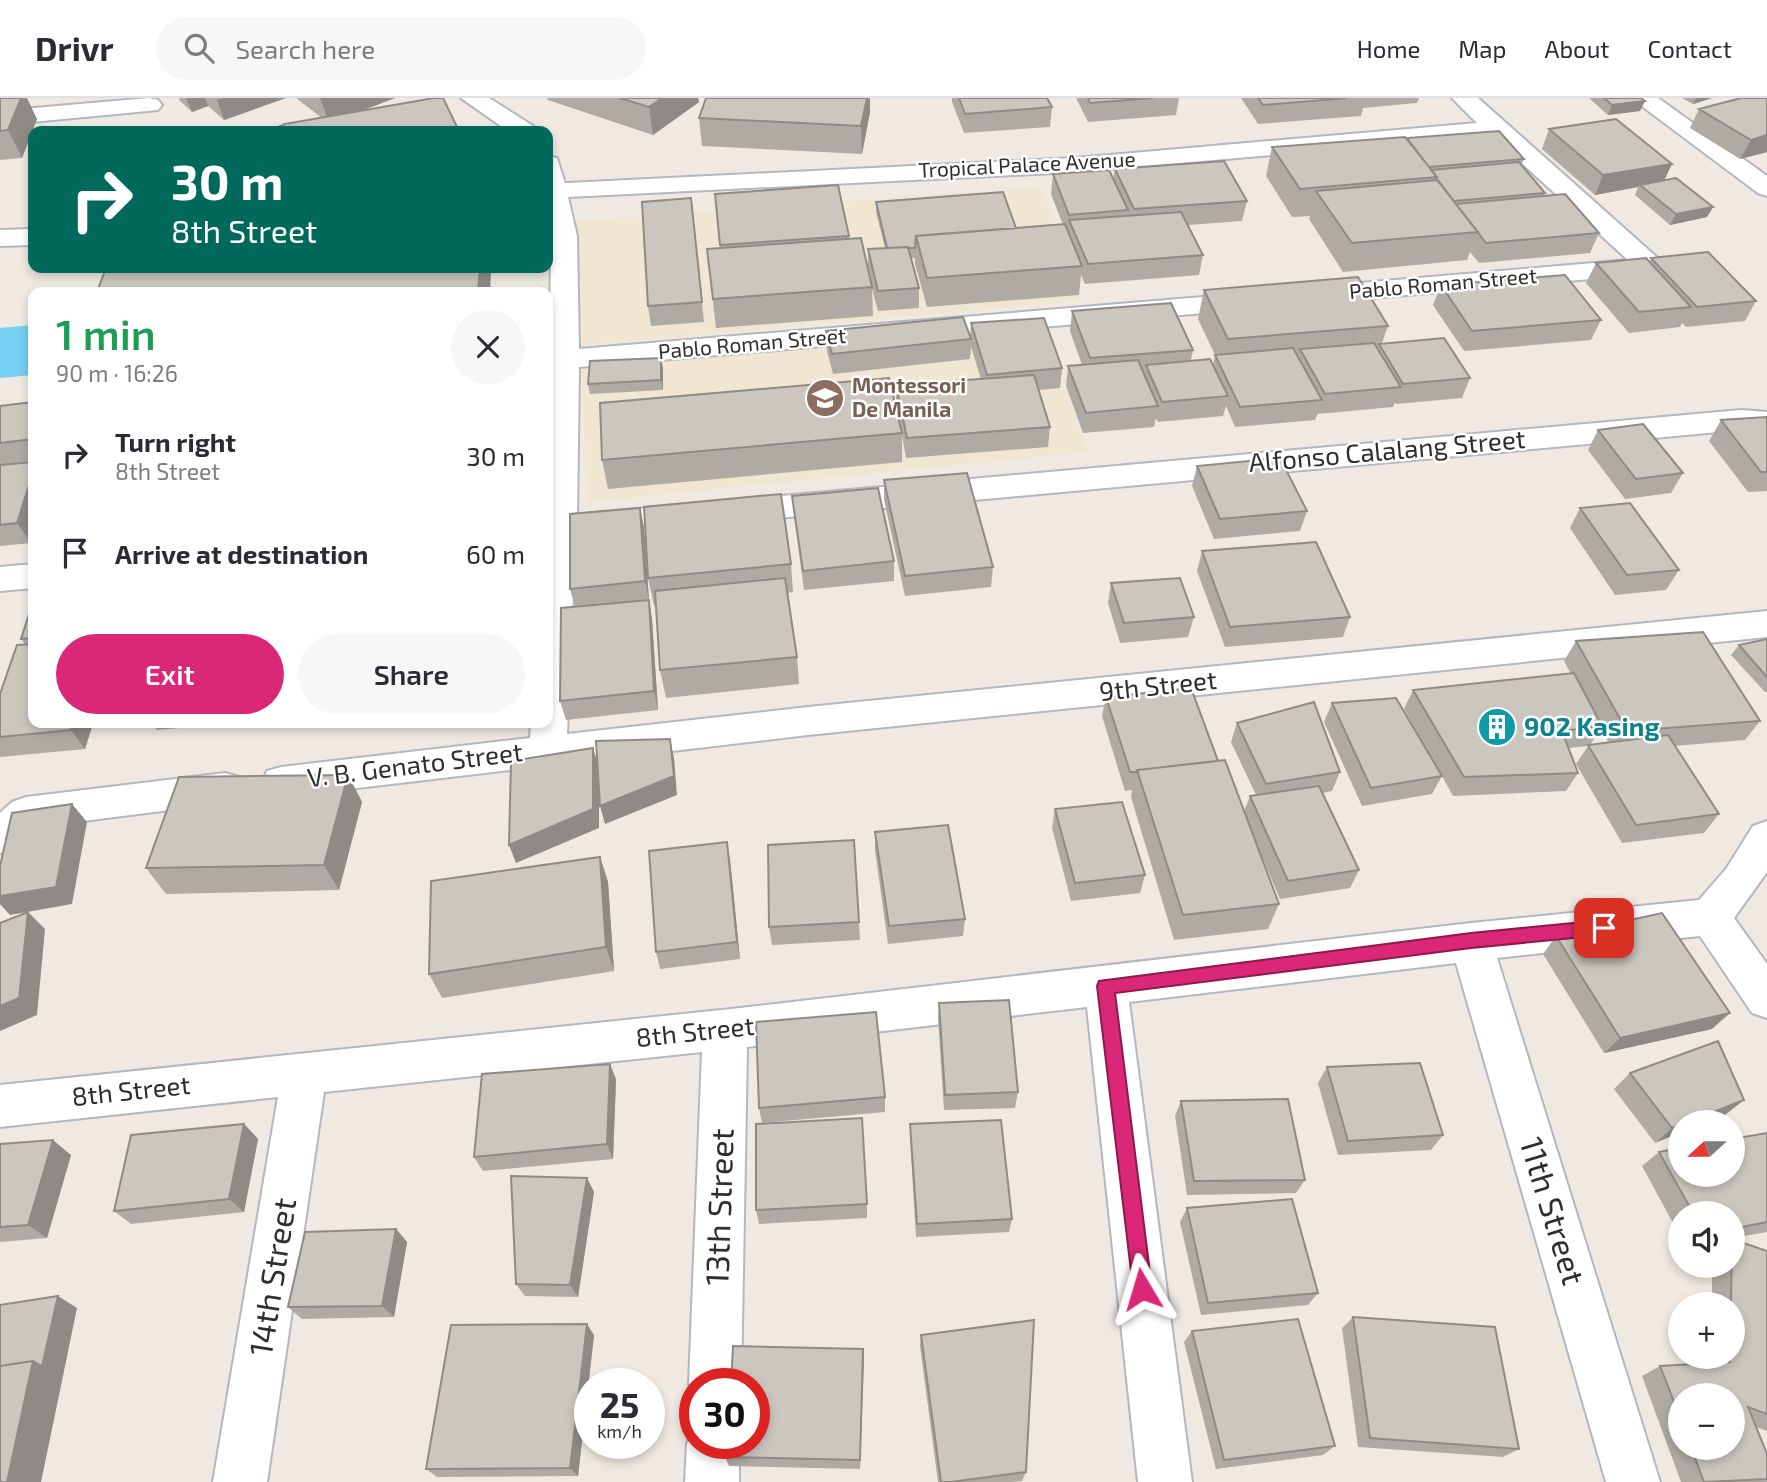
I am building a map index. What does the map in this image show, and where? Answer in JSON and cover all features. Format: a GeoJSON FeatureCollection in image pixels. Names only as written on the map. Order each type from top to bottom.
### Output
{"type":"FeatureCollection","features":[{"type":"Feature","properties":{"kind":"street"},"geometry":{"type":"LineString","coordinates":[[473,98],[516,126]]}},
{"type":"Feature","properties":{"kind":"street"},"geometry":{"type":"LineString","coordinates":[[1464,98],[1499,128]]}},
{"type":"Feature","properties":{"kind":"street"},"geometry":{"type":"LineString","coordinates":[[1643,98],[1767,188]]}},
{"type":"Feature","properties":{"kind":"street"},"geometry":{"type":"LineString","coordinates":[[0,118],[146,102],[154,126]]}},
{"type":"Feature","properties":{"kind":"street","name":"Tropical Palace Avenue"},"geometry":{"type":"LineString","coordinates":[[553,182],[1075,164],[1499,128]]}},
{"type":"Feature","properties":{"kind":"street","name":"Pablo Roman Street"},"geometry":{"type":"LineString","coordinates":[[556,360],[1651,267],[1499,128]]}},
{"type":"Feature","properties":{"kind":"street"},"geometry":{"type":"LineString","coordinates":[[1742,170],[1767,160]]}},
{"type":"Feature","properties":{"kind":"street"},"geometry":{"type":"LineString","coordinates":[[553,194],[564,236],[556,360],[553,564]]}},
{"type":"Feature","properties":{"kind":"street"},"geometry":{"type":"LineString","coordinates":[[0,238],[28,237]]}},
{"type":"Feature","properties":{"kind":"street","name":"Alfonso Calalang Street"},"geometry":{"type":"LineString","coordinates":[[554,527],[1536,437],[1741,420],[1767,422]]}},
{"type":"Feature","properties":{"kind":"street"},"geometry":{"type":"LineString","coordinates":[[0,579],[28,576]]}},
{"type":"Feature","properties":{"kind":"street","name":"9th Street"},"geometry":{"type":"LineString","coordinates":[[548,749],[1767,624]]}},
{"type":"Feature","properties":{"kind":"street"},"geometry":{"type":"LineString","coordinates":[[548,749],[549,728]]}},
{"type":"Feature","properties":{"kind":"street","name":"V. B. Genato Street"},"geometry":{"type":"LineString","coordinates":[[0,837],[26,813],[548,749]]}},
{"type":"Feature","properties":{"kind":"street"},"geometry":{"type":"LineString","coordinates":[[1767,838],[1740,881],[1710,917],[1767,999]]}},
{"type":"Feature","properties":{"kind":"street","name":"8th Street"},"geometry":{"type":"LineString","coordinates":[[0,1106],[725,1030],[1471,941],[1710,917]]}},
{"type":"Feature","properties":{"kind":"street","name":"11th Street"},"geometry":{"type":"LineString","coordinates":[[1471,941],[1633,1482]]}},
{"type":"Feature","properties":{"kind":"street"},"geometry":{"type":"LineString","coordinates":[[1106,986],[1165,1482]]}},
{"type":"Feature","properties":{"kind":"street","name":"13th Street"},"geometry":{"type":"LineString","coordinates":[[715,1368],[725,1030]]}},
{"type":"Feature","properties":{"kind":"street","name":"14th Street"},"geometry":{"type":"LineString","coordinates":[[240,1482],[305,1072]]}},
{"type":"Feature","properties":{"kind":"street"},"geometry":{"type":"LineString","coordinates":[[712,1482],[713,1459]]}},
{"type":"Feature","properties":{"kind":"shaded area","name":"Montessori De Manila"},"geometry":{"type":"Polygon","coordinates":[[[1041,187],[1081,301],[577,346],[575,221],[1041,187]]]}},
{"type":"Feature","properties":{"kind":"shaded area","name":"Montessori De Manila"},"geometry":{"type":"Polygon","coordinates":[[[1041,329],[1089,452],[587,502],[581,367],[1041,329]]]}},
{"type":"Feature","properties":{"kind":"water"},"geometry":{"type":"Polygon","coordinates":[[[28,325],[28,375],[0,378],[0,328],[28,325]]]}},
{"type":"Feature","properties":{"kind":"building"},"geometry":{"type":"Polygon","coordinates":[[[0,98],[21,98],[8,130],[0,131],[0,98]]]}},
{"type":"Feature","properties":{"kind":"building"},"geometry":{"type":"Polygon","coordinates":[[[443,98],[457,126],[280,126],[443,98]]]}},
{"type":"Feature","properties":{"kind":"building"},"geometry":{"type":"Polygon","coordinates":[[[620,98],[662,98],[649,107],[620,98]]]}},
{"type":"Feature","properties":{"kind":"building"},"geometry":{"type":"Polygon","coordinates":[[[706,98],[867,98],[861,126],[699,118],[706,98]]]}},
{"type":"Feature","properties":{"kind":"building"},"geometry":{"type":"Polygon","coordinates":[[[959,98],[1047,98],[1052,107],[965,114],[959,98]]]}},
{"type":"Feature","properties":{"kind":"building"},"geometry":{"type":"Polygon","coordinates":[[[1088,98],[1153,98],[1090,103],[1088,98]]]}},
{"type":"Feature","properties":{"kind":"building"},"geometry":{"type":"Polygon","coordinates":[[[1258,98],[1347,98],[1263,105],[1258,98]]]}},
{"type":"Feature","properties":{"kind":"building"},"geometry":{"type":"Polygon","coordinates":[[[1604,98],[1641,98],[1645,101],[1612,105],[1604,98]]]}},
{"type":"Feature","properties":{"kind":"building"},"geometry":{"type":"Polygon","coordinates":[[[1741,98],[1767,98],[1767,135],[1751,140],[1699,109],[1741,98]]]}},
{"type":"Feature","properties":{"kind":"building"},"geometry":{"type":"Polygon","coordinates":[[[1616,119],[1672,164],[1603,175],[1549,129],[1616,119]]]}},
{"type":"Feature","properties":{"kind":"building"},"geometry":{"type":"Polygon","coordinates":[[[1499,131],[1524,159],[1429,167],[1407,138],[1499,131]]]}},
{"type":"Feature","properties":{"kind":"building"},"geometry":{"type":"Polygon","coordinates":[[[1405,137],[1437,177],[1300,189],[1272,147],[1405,137]]]}},
{"type":"Feature","properties":{"kind":"building"},"geometry":{"type":"Polygon","coordinates":[[[1224,161],[1247,201],[1134,209],[1115,169],[1224,161]]]}},
{"type":"Feature","properties":{"kind":"building"},"geometry":{"type":"Polygon","coordinates":[[[1519,162],[1545,193],[1454,201],[1431,170],[1519,162]]]}},
{"type":"Feature","properties":{"kind":"building"},"geometry":{"type":"Polygon","coordinates":[[[1109,170],[1128,210],[1069,215],[1053,174],[1109,170]]]}},
{"type":"Feature","properties":{"kind":"building"},"geometry":{"type":"Polygon","coordinates":[[[1676,178],[1713,207],[1676,214],[1640,185],[1676,178]]]}},
{"type":"Feature","properties":{"kind":"building"},"geometry":{"type":"Polygon","coordinates":[[[1437,180],[1478,232],[1352,243],[1316,191],[1437,180]]]}},
{"type":"Feature","properties":{"kind":"building"},"geometry":{"type":"Polygon","coordinates":[[[838,185],[849,236],[720,245],[715,194],[838,185]]]}},
{"type":"Feature","properties":{"kind":"building"},"geometry":{"type":"Polygon","coordinates":[[[1003,192],[1016,228],[916,236],[915,248],[887,248],[876,202],[1003,192]]]}},
{"type":"Feature","properties":{"kind":"building"},"geometry":{"type":"Polygon","coordinates":[[[1565,194],[1599,233],[1486,243],[1456,204],[1565,194]]]}},
{"type":"Feature","properties":{"kind":"building"},"geometry":{"type":"Polygon","coordinates":[[[691,198],[702,302],[648,306],[642,202],[691,198]]]}},
{"type":"Feature","properties":{"kind":"building"},"geometry":{"type":"Polygon","coordinates":[[[1181,212],[1203,255],[1088,264],[1069,220],[1181,212]]]}},
{"type":"Feature","properties":{"kind":"building"},"geometry":{"type":"Polygon","coordinates":[[[1065,224],[1082,266],[927,278],[916,236],[1065,224]]]}},
{"type":"Feature","properties":{"kind":"building"},"geometry":{"type":"Polygon","coordinates":[[[861,238],[872,287],[713,299],[707,249],[861,238]]]}},
{"type":"Feature","properties":{"kind":"building"},"geometry":{"type":"Polygon","coordinates":[[[908,247],[919,288],[878,291],[868,249],[908,247]]]}},
{"type":"Feature","properties":{"kind":"building"},"geometry":{"type":"Polygon","coordinates":[[[1708,252],[1756,301],[1697,307],[1651,258],[1708,252]]]}},
{"type":"Feature","properties":{"kind":"building"},"geometry":{"type":"Polygon","coordinates":[[[1646,258],[1691,307],[1639,312],[1596,263],[1646,258]]]}},
{"type":"Feature","properties":{"kind":"building"},"geometry":{"type":"Polygon","coordinates":[[[104,273],[480,273],[478,287],[99,287],[104,273]]]}},
{"type":"Feature","properties":{"kind":"building"},"geometry":{"type":"Polygon","coordinates":[[[1565,275],[1601,320],[1472,331],[1441,285],[1565,275]]]}},
{"type":"Feature","properties":{"kind":"building"},"geometry":{"type":"Polygon","coordinates":[[[1358,277],[1388,326],[1228,339],[1204,290],[1358,277]]]}},
{"type":"Feature","properties":{"kind":"building"},"geometry":{"type":"Polygon","coordinates":[[[1171,303],[1193,350],[1090,358],[1072,311],[1171,303]]]}},
{"type":"Feature","properties":{"kind":"building"},"geometry":{"type":"Polygon","coordinates":[[[963,317],[971,339],[832,354],[826,331],[963,317]]]}},
{"type":"Feature","properties":{"kind":"building"},"geometry":{"type":"Polygon","coordinates":[[[1044,318],[1062,368],[987,375],[971,323],[1044,318]]]}},
{"type":"Feature","properties":{"kind":"building"},"geometry":{"type":"Polygon","coordinates":[[[1444,338],[1470,378],[1403,384],[1379,344],[1444,338]]]}},
{"type":"Feature","properties":{"kind":"building"},"geometry":{"type":"Polygon","coordinates":[[[1374,343],[1401,387],[1325,394],[1300,349],[1374,343]]]}},
{"type":"Feature","properties":{"kind":"building"},"geometry":{"type":"Polygon","coordinates":[[[1293,348],[1322,400],[1240,407],[1215,355],[1293,348]]]}},
{"type":"Feature","properties":{"kind":"building"},"geometry":{"type":"Polygon","coordinates":[[[661,358],[661,380],[588,384],[590,361],[661,358]]]}},
{"type":"Feature","properties":{"kind":"building"},"geometry":{"type":"Polygon","coordinates":[[[1210,359],[1228,396],[1162,402],[1146,365],[1210,359]]]}},
{"type":"Feature","properties":{"kind":"building"},"geometry":{"type":"Polygon","coordinates":[[[1138,360],[1158,406],[1086,413],[1068,366],[1138,360]]]}},
{"type":"Feature","properties":{"kind":"building"},"geometry":{"type":"Polygon","coordinates":[[[1034,375],[1050,427],[907,438],[896,385],[1034,375]]]}},
{"type":"Feature","properties":{"kind":"building"},"geometry":{"type":"Polygon","coordinates":[[[889,378],[902,433],[602,460],[600,403],[889,378]]]}},
{"type":"Feature","properties":{"kind":"building"},"geometry":{"type":"Polygon","coordinates":[[[28,403],[28,440],[0,443],[0,406],[28,403]]]}},
{"type":"Feature","properties":{"kind":"building"},"geometry":{"type":"Polygon","coordinates":[[[1767,417],[1767,472],[1761,472],[1721,420],[1767,417]]]}},
{"type":"Feature","properties":{"kind":"building"},"geometry":{"type":"Polygon","coordinates":[[[1643,424],[1683,473],[1636,479],[1598,430],[1643,424]]]}},
{"type":"Feature","properties":{"kind":"building"},"geometry":{"type":"Polygon","coordinates":[[[1280,458],[1307,511],[1220,519],[1197,466],[1280,458]]]}},
{"type":"Feature","properties":{"kind":"building"},"geometry":{"type":"Polygon","coordinates":[[[28,462],[28,489],[17,523],[0,525],[0,465],[28,462]]]}},
{"type":"Feature","properties":{"kind":"building"},"geometry":{"type":"Polygon","coordinates":[[[967,473],[993,567],[905,576],[884,480],[967,473]]]}},
{"type":"Feature","properties":{"kind":"building"},"geometry":{"type":"Polygon","coordinates":[[[878,488],[894,561],[803,571],[792,496],[878,488]]]}},
{"type":"Feature","properties":{"kind":"building"},"geometry":{"type":"Polygon","coordinates":[[[781,494],[791,564],[648,578],[644,507],[781,494]]]}},
{"type":"Feature","properties":{"kind":"building"},"geometry":{"type":"Polygon","coordinates":[[[1630,503],[1679,570],[1627,575],[1580,508],[1630,503]]]}},
{"type":"Feature","properties":{"kind":"building"},"geometry":{"type":"Polygon","coordinates":[[[640,508],[645,581],[570,589],[570,514],[640,508]]]}},
{"type":"Feature","properties":{"kind":"building"},"geometry":{"type":"Polygon","coordinates":[[[1316,542],[1350,617],[1230,627],[1202,551],[1316,542]]]}},
{"type":"Feature","properties":{"kind":"building"},"geometry":{"type":"Polygon","coordinates":[[[785,578],[797,657],[660,670],[655,591],[785,578]]]}},
{"type":"Feature","properties":{"kind":"building"},"geometry":{"type":"Polygon","coordinates":[[[1180,578],[1194,617],[1124,623],[1111,583],[1180,578]]]}},
{"type":"Feature","properties":{"kind":"building"},"geometry":{"type":"Polygon","coordinates":[[[649,600],[654,691],[560,701],[561,608],[649,600]]]}},
{"type":"Feature","properties":{"kind":"building"},"geometry":{"type":"Polygon","coordinates":[[[28,617],[28,638],[21,639],[28,617]]]}},
{"type":"Feature","properties":{"kind":"building"},"geometry":{"type":"Polygon","coordinates":[[[1703,632],[1760,721],[1627,731],[1576,641],[1703,632]]]}},
{"type":"Feature","properties":{"kind":"building"},"geometry":{"type":"Polygon","coordinates":[[[1767,639],[1767,677],[1739,645],[1767,639]]]}},
{"type":"Feature","properties":{"kind":"building"},"geometry":{"type":"Polygon","coordinates":[[[28,644],[28,728],[71,730],[0,737],[0,694],[17,645],[28,644]]]}},
{"type":"Feature","properties":{"kind":"building","name":"902 Kasing"},"geometry":{"type":"Polygon","coordinates":[[[1574,673],[1602,726],[1562,731],[1578,773],[1464,777],[1413,690],[1574,673]]]}},
{"type":"Feature","properties":{"kind":"building"},"geometry":{"type":"Polygon","coordinates":[[[1191,688],[1218,761],[1130,772],[1106,697],[1191,688]]]}},
{"type":"Feature","properties":{"kind":"building"},"geometry":{"type":"Polygon","coordinates":[[[1396,698],[1442,776],[1371,788],[1332,703],[1396,698]]]}},
{"type":"Feature","properties":{"kind":"building"},"geometry":{"type":"Polygon","coordinates":[[[1314,702],[1340,772],[1266,784],[1237,723],[1314,702]]]}},
{"type":"Feature","properties":{"kind":"building"},"geometry":{"type":"Polygon","coordinates":[[[1668,735],[1719,814],[1636,825],[1588,745],[1668,735]]]}},
{"type":"Feature","properties":{"kind":"building"},"geometry":{"type":"Polygon","coordinates":[[[670,739],[674,776],[600,806],[596,741],[670,739]]]}},
{"type":"Feature","properties":{"kind":"building"},"geometry":{"type":"Polygon","coordinates":[[[593,748],[593,809],[509,845],[511,761],[593,748]]]}},
{"type":"Feature","properties":{"kind":"building"},"geometry":{"type":"Polygon","coordinates":[[[1225,760],[1279,904],[1183,915],[1137,770],[1225,760]]]}},
{"type":"Feature","properties":{"kind":"building"},"geometry":{"type":"Polygon","coordinates":[[[348,775],[324,865],[146,868],[179,777],[348,775]]]}},
{"type":"Feature","properties":{"kind":"building"},"geometry":{"type":"Polygon","coordinates":[[[1319,786],[1359,870],[1288,881],[1250,796],[1319,786]]]}},
{"type":"Feature","properties":{"kind":"building"},"geometry":{"type":"Polygon","coordinates":[[[1122,802],[1145,875],[1075,883],[1055,809],[1122,802]]]}},
{"type":"Feature","properties":{"kind":"building"},"geometry":{"type":"Polygon","coordinates":[[[72,804],[56,887],[0,896],[0,866],[12,813],[72,804]]]}},
{"type":"Feature","properties":{"kind":"building"},"geometry":{"type":"Polygon","coordinates":[[[948,825],[965,919],[889,926],[875,832],[948,825]]]}},
{"type":"Feature","properties":{"kind":"building"},"geometry":{"type":"Polygon","coordinates":[[[854,840],[859,922],[769,927],[768,845],[854,840]]]}},
{"type":"Feature","properties":{"kind":"building"},"geometry":{"type":"Polygon","coordinates":[[[727,842],[737,942],[656,952],[649,851],[727,842]]]}},
{"type":"Feature","properties":{"kind":"building"},"geometry":{"type":"Polygon","coordinates":[[[600,857],[606,947],[429,974],[431,881],[600,857]]]}},
{"type":"Feature","properties":{"kind":"building"},"geometry":{"type":"Polygon","coordinates":[[[28,912],[19,998],[0,1006],[0,923],[28,912]]]}},
{"type":"Feature","properties":{"kind":"building"},"geometry":{"type":"Polygon","coordinates":[[[1662,913],[1730,1013],[1620,1038],[1556,936],[1662,913]]]}},
{"type":"Feature","properties":{"kind":"building"},"geometry":{"type":"Polygon","coordinates":[[[1009,1000],[1018,1092],[945,1095],[939,1003],[1009,1000]]]}},
{"type":"Feature","properties":{"kind":"building"},"geometry":{"type":"Polygon","coordinates":[[[876,1012],[885,1097],[759,1108],[756,1022],[876,1012]]]}},
{"type":"Feature","properties":{"kind":"building"},"geometry":{"type":"Polygon","coordinates":[[[1718,1041],[1744,1100],[1719,1110],[1668,1110],[1668,1123],[1630,1073],[1718,1041]]]}},
{"type":"Feature","properties":{"kind":"building"},"geometry":{"type":"Polygon","coordinates":[[[1420,1063],[1443,1135],[1348,1141],[1327,1067],[1420,1063]]]}},
{"type":"Feature","properties":{"kind":"building"},"geometry":{"type":"Polygon","coordinates":[[[610,1064],[607,1144],[474,1157],[482,1074],[610,1064]]]}},
{"type":"Feature","properties":{"kind":"building"},"geometry":{"type":"Polygon","coordinates":[[[1288,1099],[1305,1180],[1194,1181],[1181,1101],[1288,1099]]]}},
{"type":"Feature","properties":{"kind":"building"},"geometry":{"type":"Polygon","coordinates":[[[862,1118],[867,1204],[756,1210],[756,1124],[862,1118]]]}},
{"type":"Feature","properties":{"kind":"building"},"geometry":{"type":"Polygon","coordinates":[[[1001,1120],[1012,1219],[917,1224],[910,1124],[1001,1120]]]}},
{"type":"Feature","properties":{"kind":"building"},"geometry":{"type":"Polygon","coordinates":[[[244,1124],[229,1199],[114,1211],[131,1135],[244,1124]]]}},
{"type":"Feature","properties":{"kind":"building"},"geometry":{"type":"Polygon","coordinates":[[[1767,1133],[1767,1222],[1745,1226],[1745,1201],[1686,1201],[1679,1187],[1745,1187],[1745,1137],[1767,1133]]]}},
{"type":"Feature","properties":{"kind":"building"},"geometry":{"type":"Polygon","coordinates":[[[53,1140],[28,1225],[0,1227],[0,1144],[53,1140]]]}},
{"type":"Feature","properties":{"kind":"building"},"geometry":{"type":"Polygon","coordinates":[[[1668,1150],[1668,1168],[1659,1152],[1668,1150]]]}},
{"type":"Feature","properties":{"kind":"building"},"geometry":{"type":"Polygon","coordinates":[[[511,1176],[587,1178],[570,1285],[516,1284],[511,1176]]]}},
{"type":"Feature","properties":{"kind":"building"},"geometry":{"type":"Polygon","coordinates":[[[1292,1199],[1318,1293],[1208,1303],[1187,1208],[1292,1199]]]}},
{"type":"Feature","properties":{"kind":"building"},"geometry":{"type":"Polygon","coordinates":[[[396,1229],[382,1306],[288,1307],[305,1232],[396,1229]]]}},
{"type":"Feature","properties":{"kind":"building"},"geometry":{"type":"Polygon","coordinates":[[[1745,1243],[1767,1251],[1767,1414],[1748,1407],[1767,1454],[1767,1479],[1704,1482],[1696,1460],[1745,1460],[1745,1383],[1668,1383],[1668,1386],[1660,1366],[1668,1366],[1668,1369],[1745,1369],[1745,1292],[1731,1292],[1731,1278],[1745,1278],[1745,1243]]]}},
{"type":"Feature","properties":{"kind":"building"},"geometry":{"type":"Polygon","coordinates":[[[58,1296],[42,1366],[33,1361],[0,1366],[0,1305],[58,1296]]]}},
{"type":"Feature","properties":{"kind":"building"},"geometry":{"type":"Polygon","coordinates":[[[1353,1317],[1495,1327],[1519,1449],[1370,1438],[1353,1317]]]}},
{"type":"Feature","properties":{"kind":"building"},"geometry":{"type":"Polygon","coordinates":[[[1298,1319],[1335,1446],[1224,1460],[1192,1331],[1298,1319]]]}},
{"type":"Feature","properties":{"kind":"building"},"geometry":{"type":"Polygon","coordinates":[[[1034,1320],[1026,1472],[941,1482],[921,1335],[1034,1320]]]}},
{"type":"Feature","properties":{"kind":"building"},"geometry":{"type":"Polygon","coordinates":[[[587,1324],[582,1368],[574,1368],[574,1434],[570,1468],[426,1469],[451,1325],[587,1324]]]}},
{"type":"Feature","properties":{"kind":"building"},"geometry":{"type":"Polygon","coordinates":[[[733,1346],[863,1349],[860,1460],[770,1458],[770,1368],[732,1368],[733,1346]]]}},
{"type":"Feature","properties":{"kind":"building"},"geometry":{"type":"Polygon","coordinates":[[[33,1361],[7,1482],[0,1482],[0,1366],[33,1361]]]}},
{"type":"Feature","properties":{"kind":"place","name":"Montessori De Manila"},"geometry":{"type":"Point","coordinates":[825,398]}},
{"type":"Feature","properties":{"kind":"place","name":"902 Kasing"},"geometry":{"type":"Point","coordinates":[1497,727]}},
{"type":"Feature","properties":{"kind":"route"},"geometry":{"type":"LineString","coordinates":[[1142,1289],[1106,986],[1471,941],[1604,928]]}}]}
